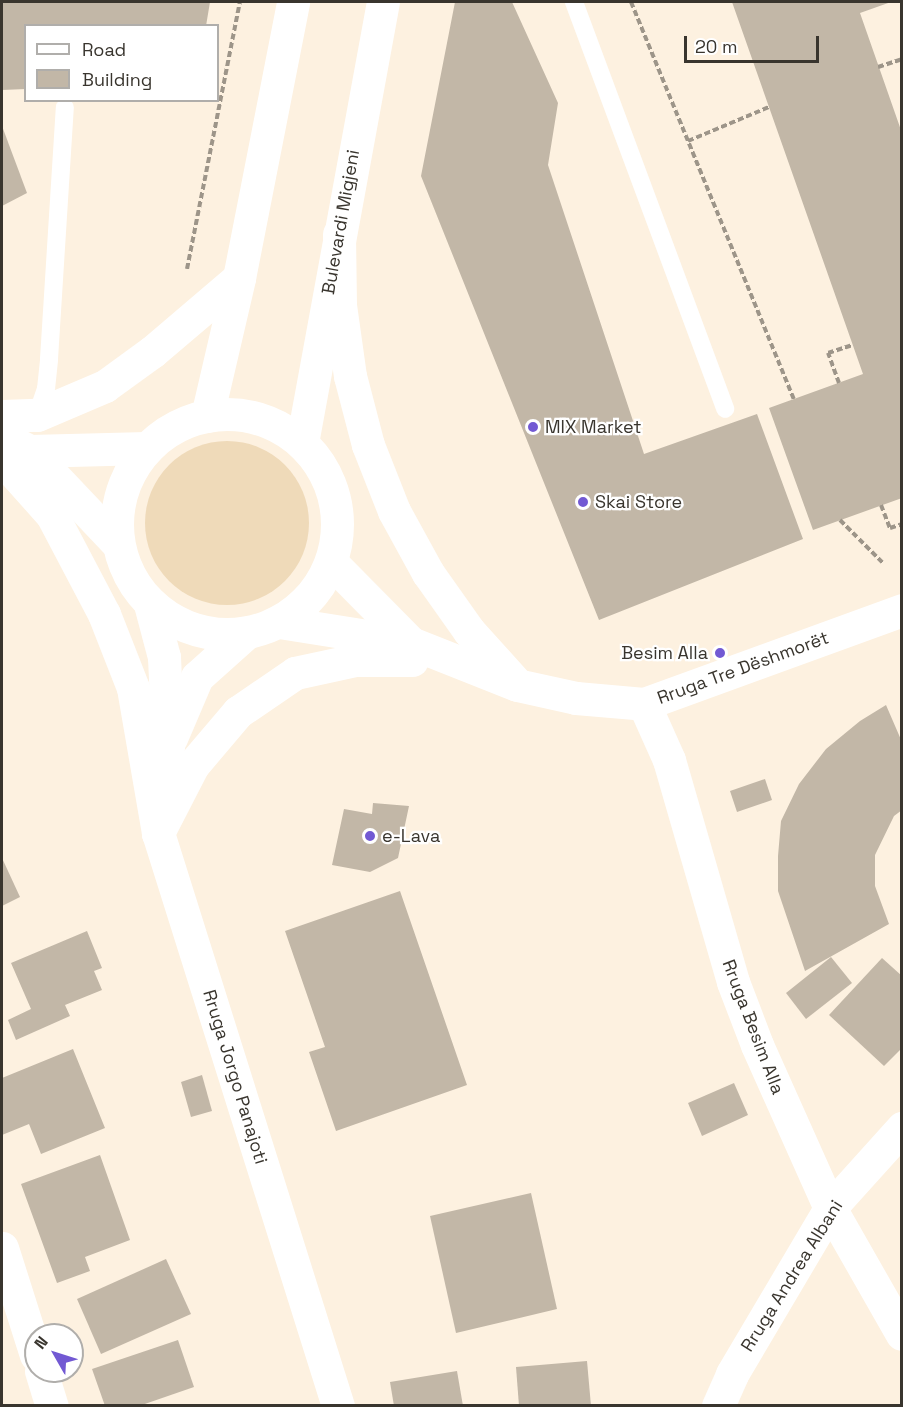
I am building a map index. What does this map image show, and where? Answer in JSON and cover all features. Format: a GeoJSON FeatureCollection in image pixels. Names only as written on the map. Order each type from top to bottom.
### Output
{"type":"FeatureCollection","features":[{"type":"Feature","properties":{"kind":"main road"},"geometry":{"type":"LineString","coordinates":[[207,416],[239,278],[293,2]]}},
{"type":"Feature","properties":{"kind":"main road","name":"Bulevardi Migjeni"},"geometry":{"type":"LineString","coordinates":[[302,442],[383,2]]}},
{"type":"Feature","properties":{"kind":"main road"},"geometry":{"type":"LineString","coordinates":[[339,234],[340,305],[350,376],[368,445],[394,511],[428,573],[469,631],[517,685]]}},
{"type":"Feature","properties":{"kind":"main road"},"geometry":{"type":"LineString","coordinates":[[2,416],[37,415],[105,386],[152,352],[239,278]]}},
{"type":"Feature","properties":{"kind":"main road"},"geometry":{"type":"LineString","coordinates":[[242,415],[275,424],[302,442],[322,468],[334,498],[337,531],[331,562],[310,597],[279,622],[246,633],[212,634],[179,624],[150,604],[130,577],[118,544],[117,510],[127,476],[147,448],[174,427],[207,416],[242,415]]}},
{"type":"Feature","properties":{"kind":"main road"},"geometry":{"type":"LineString","coordinates":[[11,449],[147,448]]}},
{"type":"Feature","properties":{"kind":"main road"},"geometry":{"type":"LineString","coordinates":[[11,449],[118,544]]}},
{"type":"Feature","properties":{"kind":"main road"},"geometry":{"type":"LineString","coordinates":[[11,449],[52,515],[104,614],[133,688],[158,833]]}},
{"type":"Feature","properties":{"kind":"main road","name":"Rruga Tre Dëshmorët"},"geometry":{"type":"LineString","coordinates":[[331,562],[411,643]]}},
{"type":"Feature","properties":{"kind":"main road","name":"Rruga Jorgo Panajoti"},"geometry":{"type":"LineString","coordinates":[[150,604],[164,657],[168,746],[158,833],[338,1406]]}},
{"type":"Feature","properties":{"kind":"main road","name":"Rruga Tre Dëshmorët"},"geometry":{"type":"LineString","coordinates":[[279,622],[411,643],[450,661],[517,685],[576,698],[644,704],[902,610]]}},
{"type":"Feature","properties":{"kind":"main road","name":"Rruga Jorgo Panajoti"},"geometry":{"type":"LineString","coordinates":[[168,746],[197,677],[246,633]]}},
{"type":"Feature","properties":{"kind":"main road"},"geometry":{"type":"LineString","coordinates":[[158,833],[193,765],[238,712],[295,673],[355,660],[450,661]]}},
{"type":"Feature","properties":{"kind":"main road","name":"Rruga Besim Alla"},"geometry":{"type":"LineString","coordinates":[[644,704],[669,760],[733,982],[761,1055],[830,1208],[902,1334]]}},
{"type":"Feature","properties":{"kind":"main road","name":"Rruga Andrea Albani"},"geometry":{"type":"LineString","coordinates":[[718,1406],[732,1374],[830,1208],[902,1128]]}},
{"type":"Feature","properties":{"kind":"main road"},"geometry":{"type":"LineString","coordinates":[[2,1248],[26,1323]]}},
{"type":"Feature","properties":{"kind":"main road"},"geometry":{"type":"LineString","coordinates":[[45,1383],[52,1406]]}},
{"type":"Feature","properties":{"kind":"lane"},"geometry":{"type":"LineString","coordinates":[[574,2],[725,409]]}},
{"type":"Feature","properties":{"kind":"lane"},"geometry":{"type":"LineString","coordinates":[[37,415],[46,389],[49,359],[64,108]]}},
{"type":"Feature","properties":{"kind":"path"},"geometry":{"type":"LineString","coordinates":[[186,277],[240,2]]}},
{"type":"Feature","properties":{"kind":"path"},"geometry":{"type":"LineString","coordinates":[[631,2],[794,399]]}},
{"type":"Feature","properties":{"kind":"path"},"geometry":{"type":"LineString","coordinates":[[878,67],[901,60]]}},
{"type":"Feature","properties":{"kind":"path"},"geometry":{"type":"LineString","coordinates":[[688,141],[769,107]]}},
{"type":"Feature","properties":{"kind":"path"},"geometry":{"type":"LineString","coordinates":[[839,383],[828,353],[852,345]]}},
{"type":"Feature","properties":{"kind":"path"},"geometry":{"type":"LineString","coordinates":[[881,505],[890,528],[902,524]]}},
{"type":"Feature","properties":{"kind":"path"},"geometry":{"type":"LineString","coordinates":[[840,520],[884,564]]}},
{"type":"Feature","properties":{"kind":"shaded area"},"geometry":{"type":"Polygon","coordinates":[[[227,441],[258,448],[285,465],[302,492],[309,523],[302,554],[285,581],[258,598],[227,605],[196,598],[169,581],[152,554],[145,523],[152,492],[169,465],[196,448],[227,441]]]}},
{"type":"Feature","properties":{"kind":"building"},"geometry":{"type":"Polygon","coordinates":[[[2,2],[210,2],[206,24],[24,24],[24,89],[2,90],[2,2]]]}},
{"type":"Feature","properties":{"kind":"building"},"geometry":{"type":"Polygon","coordinates":[[[455,2],[512,2],[558,103],[548,165],[644,454],[757,414],[803,539],[599,620],[421,176],[455,2]]]}},
{"type":"Feature","properties":{"kind":"building"},"geometry":{"type":"Polygon","coordinates":[[[732,2],[891,2],[860,13],[902,133],[902,498],[813,530],[769,408],[863,374],[732,2]]]}},
{"type":"Feature","properties":{"kind":"building"},"geometry":{"type":"Polygon","coordinates":[[[2,126],[27,193],[2,206],[2,126]]]}},
{"type":"Feature","properties":{"kind":"building"},"geometry":{"type":"Polygon","coordinates":[[[886,705],[902,742],[902,810],[894,816],[875,855],[875,886],[889,924],[805,971],[778,891],[781,821],[799,784],[826,749],[860,721],[886,705]]]}},
{"type":"Feature","properties":{"kind":"building"},"geometry":{"type":"Polygon","coordinates":[[[765,779],[772,800],[737,812],[730,791],[765,779]]]}},
{"type":"Feature","properties":{"kind":"building","name":"e-Lava"},"geometry":{"type":"Polygon","coordinates":[[[373,803],[409,806],[398,858],[370,872],[332,865],[344,809],[372,814],[373,803]]]}},
{"type":"Feature","properties":{"kind":"building"},"geometry":{"type":"Polygon","coordinates":[[[2,858],[20,897],[2,906],[2,858]]]}},
{"type":"Feature","properties":{"kind":"building"},"geometry":{"type":"Polygon","coordinates":[[[400,891],[467,1085],[336,1131],[309,1052],[325,1047],[285,931],[400,891]]]}},
{"type":"Feature","properties":{"kind":"building"},"geometry":{"type":"Polygon","coordinates":[[[87,931],[102,968],[94,971],[102,990],[65,1005],[70,1016],[16,1040],[8,1020],[31,1009],[11,963],[87,931]]]}},
{"type":"Feature","properties":{"kind":"building"},"geometry":{"type":"Polygon","coordinates":[[[831,957],[852,983],[806,1019],[786,993],[831,957]]]}},
{"type":"Feature","properties":{"kind":"building"},"geometry":{"type":"Polygon","coordinates":[[[882,958],[902,976],[902,1048],[884,1066],[829,1015],[882,958]]]}},
{"type":"Feature","properties":{"kind":"building"},"geometry":{"type":"Polygon","coordinates":[[[73,1049],[105,1128],[41,1154],[29,1124],[2,1135],[2,1078],[73,1049]]]}},
{"type":"Feature","properties":{"kind":"building"},"geometry":{"type":"Polygon","coordinates":[[[202,1075],[212,1111],[191,1117],[181,1082],[202,1075]]]}},
{"type":"Feature","properties":{"kind":"building"},"geometry":{"type":"Polygon","coordinates":[[[734,1083],[748,1115],[702,1136],[688,1103],[734,1083]]]}},
{"type":"Feature","properties":{"kind":"building"},"geometry":{"type":"Polygon","coordinates":[[[100,1155],[130,1240],[85,1257],[90,1271],[57,1283],[21,1184],[100,1155]]]}},
{"type":"Feature","properties":{"kind":"building"},"geometry":{"type":"Polygon","coordinates":[[[531,1193],[557,1309],[456,1333],[430,1216],[531,1193]]]}},
{"type":"Feature","properties":{"kind":"building"},"geometry":{"type":"Polygon","coordinates":[[[166,1259],[191,1314],[101,1354],[77,1299],[166,1259]]]}},
{"type":"Feature","properties":{"kind":"building"},"geometry":{"type":"Polygon","coordinates":[[[178,1340],[194,1387],[139,1406],[105,1406],[92,1369],[178,1340]]]}},
{"type":"Feature","properties":{"kind":"building"},"geometry":{"type":"Polygon","coordinates":[[[587,1361],[591,1406],[519,1406],[516,1367],[587,1361]]]}},
{"type":"Feature","properties":{"kind":"building"},"geometry":{"type":"Polygon","coordinates":[[[457,1371],[463,1406],[394,1406],[390,1382],[457,1371]]]}},
{"type":"Feature","properties":{"kind":"place","name":"MIX Market"},"geometry":{"type":"Point","coordinates":[533,427]}},
{"type":"Feature","properties":{"kind":"place","name":"Skai Store"},"geometry":{"type":"Point","coordinates":[583,502]}},
{"type":"Feature","properties":{"kind":"place","name":"Besim Alla"},"geometry":{"type":"Point","coordinates":[720,653]}},
{"type":"Feature","properties":{"kind":"place","name":"e-Lava"},"geometry":{"type":"Point","coordinates":[370,836]}}]}
